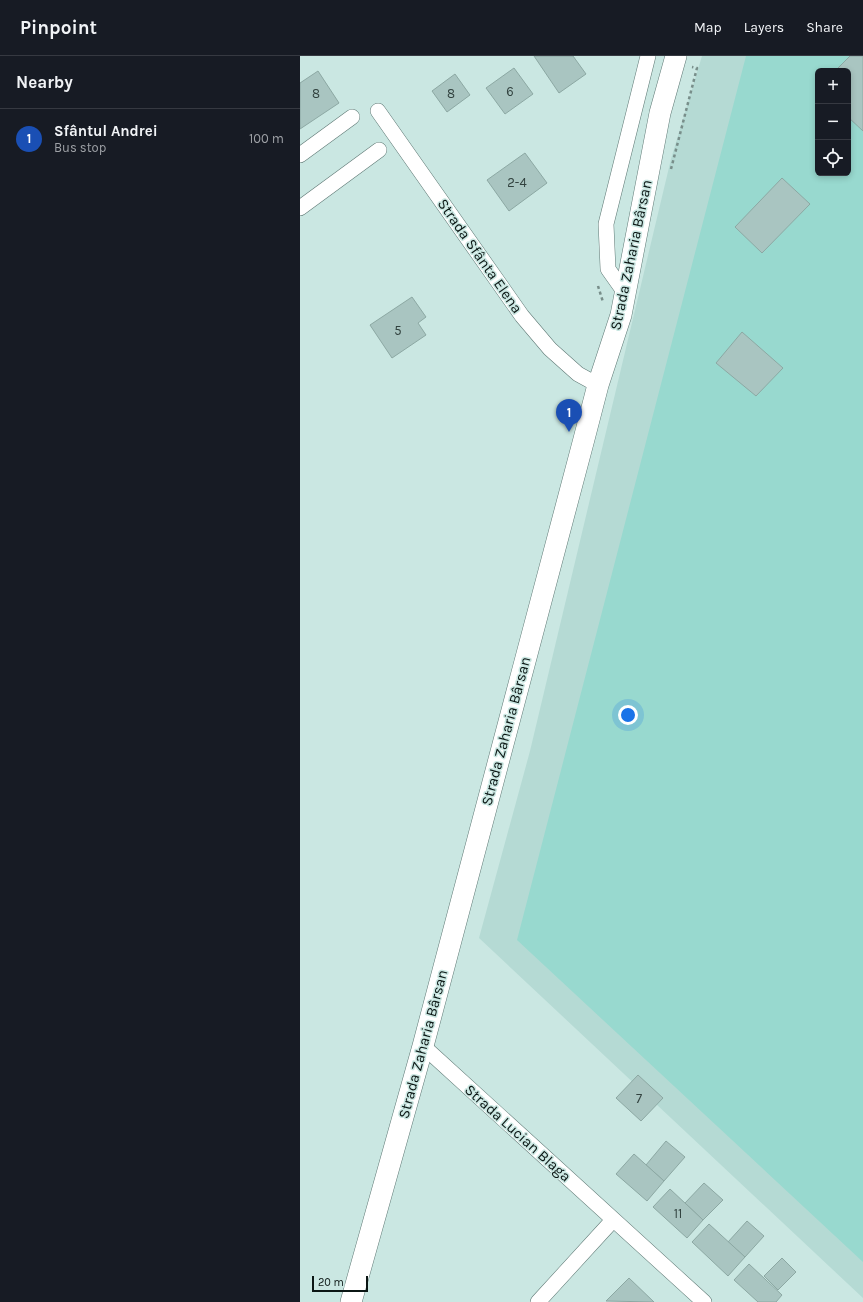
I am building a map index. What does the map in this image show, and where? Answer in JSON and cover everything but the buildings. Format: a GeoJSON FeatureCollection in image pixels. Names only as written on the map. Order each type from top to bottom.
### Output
{"type":"FeatureCollection","features":[{"type":"Feature","properties":{"kind":"main road"},"geometry":{"type":"LineString","coordinates":[[652,158],[660,113],[676,56]]}},
{"type":"Feature","properties":{"kind":"main road"},"geometry":{"type":"LineString","coordinates":[[652,158],[672,112],[692,56]]}},
{"type":"Feature","properties":{"kind":"main road","name":"Strada Zaharia Bârsan"},"geometry":{"type":"LineString","coordinates":[[351,1302],[423,1046],[598,386],[621,315],[652,158]]}},
{"type":"Feature","properties":{"kind":"street"},"geometry":{"type":"LineString","coordinates":[[625,293],[608,269],[606,224],[648,56]]}},
{"type":"Feature","properties":{"kind":"street","name":"Strada Sfânta Elena"},"geometry":{"type":"LineString","coordinates":[[378,111],[522,316],[550,349],[578,374],[598,386]]}},
{"type":"Feature","properties":{"kind":"street"},"geometry":{"type":"LineString","coordinates":[[300,155],[352,117]]}},
{"type":"Feature","properties":{"kind":"street"},"geometry":{"type":"LineString","coordinates":[[300,208],[380,150]]}},
{"type":"Feature","properties":{"kind":"street","name":"Strada Lucian Blaga"},"geometry":{"type":"LineString","coordinates":[[423,1046],[704,1302]]}},
{"type":"Feature","properties":{"kind":"street"},"geometry":{"type":"LineString","coordinates":[[538,1302],[613,1220]]}},
{"type":"Feature","properties":{"kind":"shaded area"},"geometry":{"type":"Polygon","coordinates":[[[702,56],[863,56],[863,1298],[479,938],[530,751],[671,159],[702,56]]]}},
{"type":"Feature","properties":{"kind":"green space"},"geometry":{"type":"Polygon","coordinates":[[[746,56],[863,56],[863,1262],[517,940],[746,56]]]}},
{"type":"Feature","properties":{"kind":"place","name":"Sfântul Andrei"},"geometry":{"type":"Point","coordinates":[569,432]}}]}
